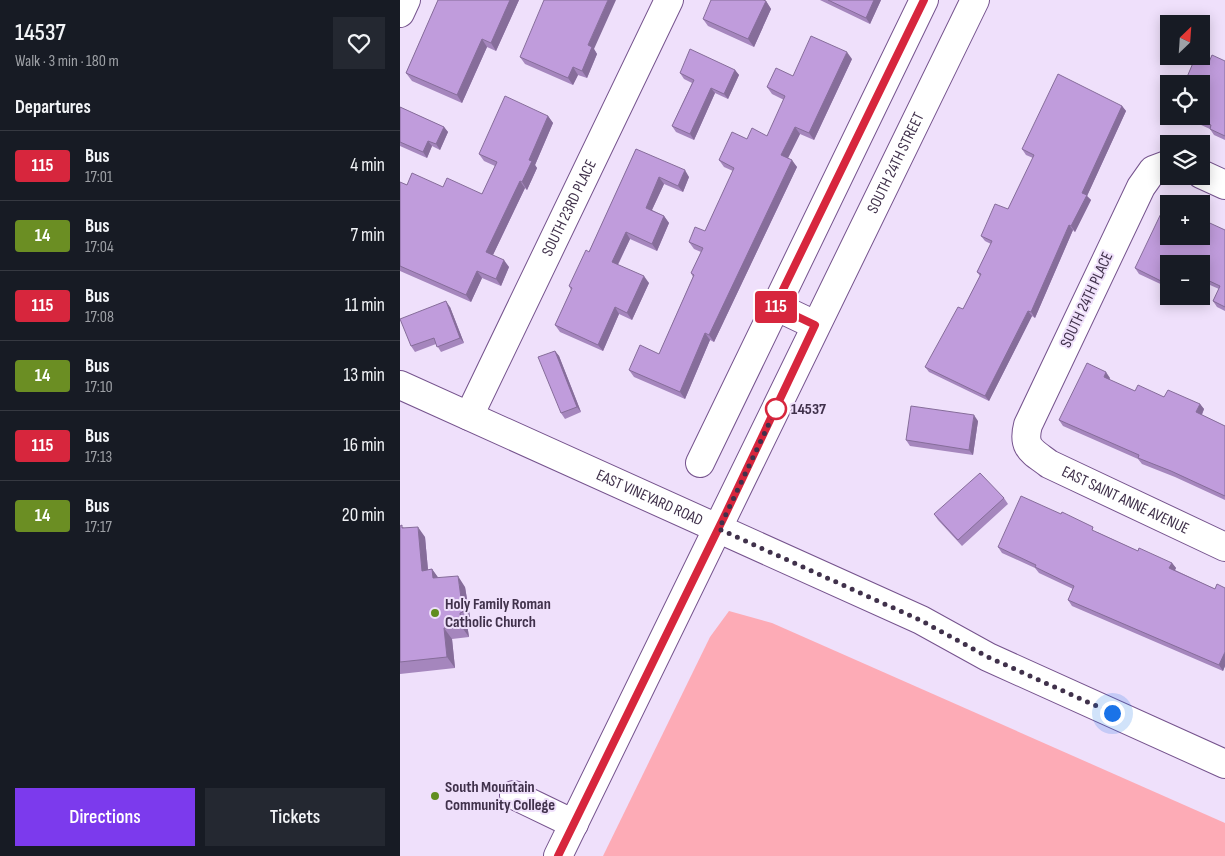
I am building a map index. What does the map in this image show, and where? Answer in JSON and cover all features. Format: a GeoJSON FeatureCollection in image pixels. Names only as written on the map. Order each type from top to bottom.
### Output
{"type":"FeatureCollection","features":[{"type":"Feature","properties":{"kind":"street"},"geometry":{"type":"LineString","coordinates":[[400,13],[406,0]]}},
{"type":"Feature","properties":{"kind":"street","name":"SOUTH 23RD PLACE"},"geometry":{"type":"LineString","coordinates":[[469,416],[669,0]]}},
{"type":"Feature","properties":{"kind":"street"},"geometry":{"type":"LineString","coordinates":[[700,463],[924,0]]}},
{"type":"Feature","properties":{"kind":"street","name":"SOUTH 24TH STREET"},"geometry":{"type":"LineString","coordinates":[[558,856],[719,529],[815,325],[975,0]]}},
{"type":"Feature","properties":{"kind":"street","name":"SOUTH 24TH PLACE"},"geometry":{"type":"LineString","coordinates":[[1028,448],[1025,436],[1028,425],[1141,187],[1153,170],[1160,167]]}},
{"type":"Feature","properties":{"kind":"street"},"geometry":{"type":"LineString","coordinates":[[1210,178],[1225,185]]}},
{"type":"Feature","properties":{"kind":"street"},"geometry":{"type":"LineString","coordinates":[[775,306],[815,325]]}},
{"type":"Feature","properties":{"kind":"street","name":"EAST VINEYARD ROAD"},"geometry":{"type":"LineString","coordinates":[[400,385],[920,620],[988,657],[1225,764]]}},
{"type":"Feature","properties":{"kind":"street","name":"EAST SAINT ANNE AVENUE"},"geometry":{"type":"LineString","coordinates":[[1028,448],[1049,464],[1225,547]]}},
{"type":"Feature","properties":{"kind":"street"},"geometry":{"type":"LineString","coordinates":[[514,795],[574,824]]}},
{"type":"Feature","properties":{"kind":"shaded area"},"geometry":{"type":"Polygon","coordinates":[[[729,611],[772,623],[1225,823],[1225,856],[603,856],[710,637],[729,611]]]}},
{"type":"Feature","properties":{"kind":"building"},"geometry":{"type":"Polygon","coordinates":[[[438,0],[510,0],[491,43],[482,39],[457,95],[406,73],[438,0]]]}},
{"type":"Feature","properties":{"kind":"building"},"geometry":{"type":"Polygon","coordinates":[[[544,0],[608,0],[588,45],[592,47],[582,71],[573,67],[568,78],[520,57],[544,0]]]}},
{"type":"Feature","properties":{"kind":"building"},"geometry":{"type":"Polygon","coordinates":[[[711,0],[766,1],[748,39],[703,19],[711,0]]]}},
{"type":"Feature","properties":{"kind":"building"},"geometry":{"type":"Polygon","coordinates":[[[828,0],[874,0],[866,18],[828,0]]]}},
{"type":"Feature","properties":{"kind":"building"},"geometry":{"type":"Polygon","coordinates":[[[811,36],[847,52],[809,133],[795,127],[781,155],[792,160],[709,335],[705,333],[680,392],[629,370],[640,345],[659,354],[694,275],[691,273],[703,248],[689,242],[695,227],[705,231],[734,168],[719,160],[732,132],[747,139],[752,128],[767,136],[785,96],[767,87],[776,68],[793,76],[811,36]]]}},
{"type":"Feature","properties":{"kind":"building"},"geometry":{"type":"Polygon","coordinates":[[[690,49],[735,70],[724,94],[711,88],[690,134],[672,126],[694,80],[680,73],[690,49]]]}},
{"type":"Feature","properties":{"kind":"building"},"geometry":{"type":"Polygon","coordinates":[[[1212,55],[1225,61],[1225,136],[1210,129],[1210,75],[1188,75],[1192,65],[1210,65],[1212,55]]]}},
{"type":"Feature","properties":{"kind":"building"},"geometry":{"type":"Polygon","coordinates":[[[1058,74],[1122,106],[1082,193],[1087,195],[1071,226],[1069,225],[1031,312],[1028,311],[985,396],[925,367],[958,307],[963,309],[981,274],[977,272],[992,241],[981,236],[995,204],[1008,209],[1034,155],[1022,149],[1058,74]]]}},
{"type":"Feature","properties":{"kind":"building"},"geometry":{"type":"Polygon","coordinates":[[[505,96],[548,116],[529,160],[532,161],[522,182],[520,181],[486,252],[504,260],[496,279],[477,271],[466,295],[400,266],[400,182],[407,185],[412,173],[443,187],[447,178],[482,194],[497,162],[479,154],[505,96]]]}},
{"type":"Feature","properties":{"kind":"building"},"geometry":{"type":"Polygon","coordinates":[[[400,107],[444,127],[436,144],[428,141],[423,152],[400,142],[400,107]]]}},
{"type":"Feature","properties":{"kind":"building"},"geometry":{"type":"Polygon","coordinates":[[[636,149],[685,170],[678,186],[659,177],[646,208],[664,216],[652,244],[626,232],[612,262],[644,276],[627,313],[615,307],[598,345],[555,325],[572,288],[569,286],[586,250],[589,252],[636,149]]]}},
{"type":"Feature","properties":{"kind":"building"},"geometry":{"type":"Polygon","coordinates":[[[1160,216],[1160,245],[1210,245],[1210,223],[1225,230],[1225,307],[1213,301],[1220,286],[1210,281],[1210,255],[1160,255],[1160,280],[1135,268],[1160,216]]]}},
{"type":"Feature","properties":{"kind":"building"},"geometry":{"type":"Polygon","coordinates":[[[446,301],[460,338],[437,347],[434,338],[411,346],[400,319],[446,301]]]}},
{"type":"Feature","properties":{"kind":"building"},"geometry":{"type":"Polygon","coordinates":[[[555,351],[577,407],[561,413],[538,357],[555,351]]]}},
{"type":"Feature","properties":{"kind":"building"},"geometry":{"type":"Polygon","coordinates":[[[1087,363],[1106,372],[1104,377],[1135,391],[1138,385],[1164,397],[1168,390],[1200,404],[1196,412],[1225,426],[1225,496],[1138,458],[1139,455],[1059,420],[1087,363]]]}},
{"type":"Feature","properties":{"kind":"building"},"geometry":{"type":"Polygon","coordinates":[[[911,406],[974,415],[969,450],[906,440],[911,406]]]}},
{"type":"Feature","properties":{"kind":"building"},"geometry":{"type":"Polygon","coordinates":[[[980,473],[1004,498],[958,540],[934,514],[980,473]]]}},
{"type":"Feature","properties":{"kind":"building"},"geometry":{"type":"Polygon","coordinates":[[[1021,496],[1061,514],[1062,512],[1093,527],[1092,530],[1138,551],[1139,548],[1172,563],[1169,568],[1215,589],[1217,584],[1225,588],[1225,652],[1219,665],[1068,600],[1074,586],[998,547],[1021,496]]]}},
{"type":"Feature","properties":{"kind":"building","name":"Holy Family Roman Catholic Church"},"geometry":{"type":"Polygon","coordinates":[[[402,525],[402,528],[418,527],[422,571],[432,569],[433,578],[458,576],[463,612],[460,613],[461,626],[444,628],[447,657],[400,662],[400,526],[402,525]]]}},
{"type":"Feature","properties":{"kind":"bus line","name":"115"},"geometry":{"type":"LineString","coordinates":[[558,856],[773,416],[815,325],[775,306],[924,0]]}},
{"type":"Feature","properties":{"kind":"place","name":"14537"},"geometry":{"type":"Point","coordinates":[776,409]}},
{"type":"Feature","properties":{"kind":"place","name":"Holy Family Roman Catholic Church"},"geometry":{"type":"Point","coordinates":[435,613]}},
{"type":"Feature","properties":{"kind":"place","name":"South Mountain Community College"},"geometry":{"type":"Point","coordinates":[435,796]}},
{"type":"Feature","properties":{"kind":"route"},"geometry":{"type":"LineString","coordinates":[[776,409],[719,529],[920,620],[988,657],[1112,713]]}}]}
